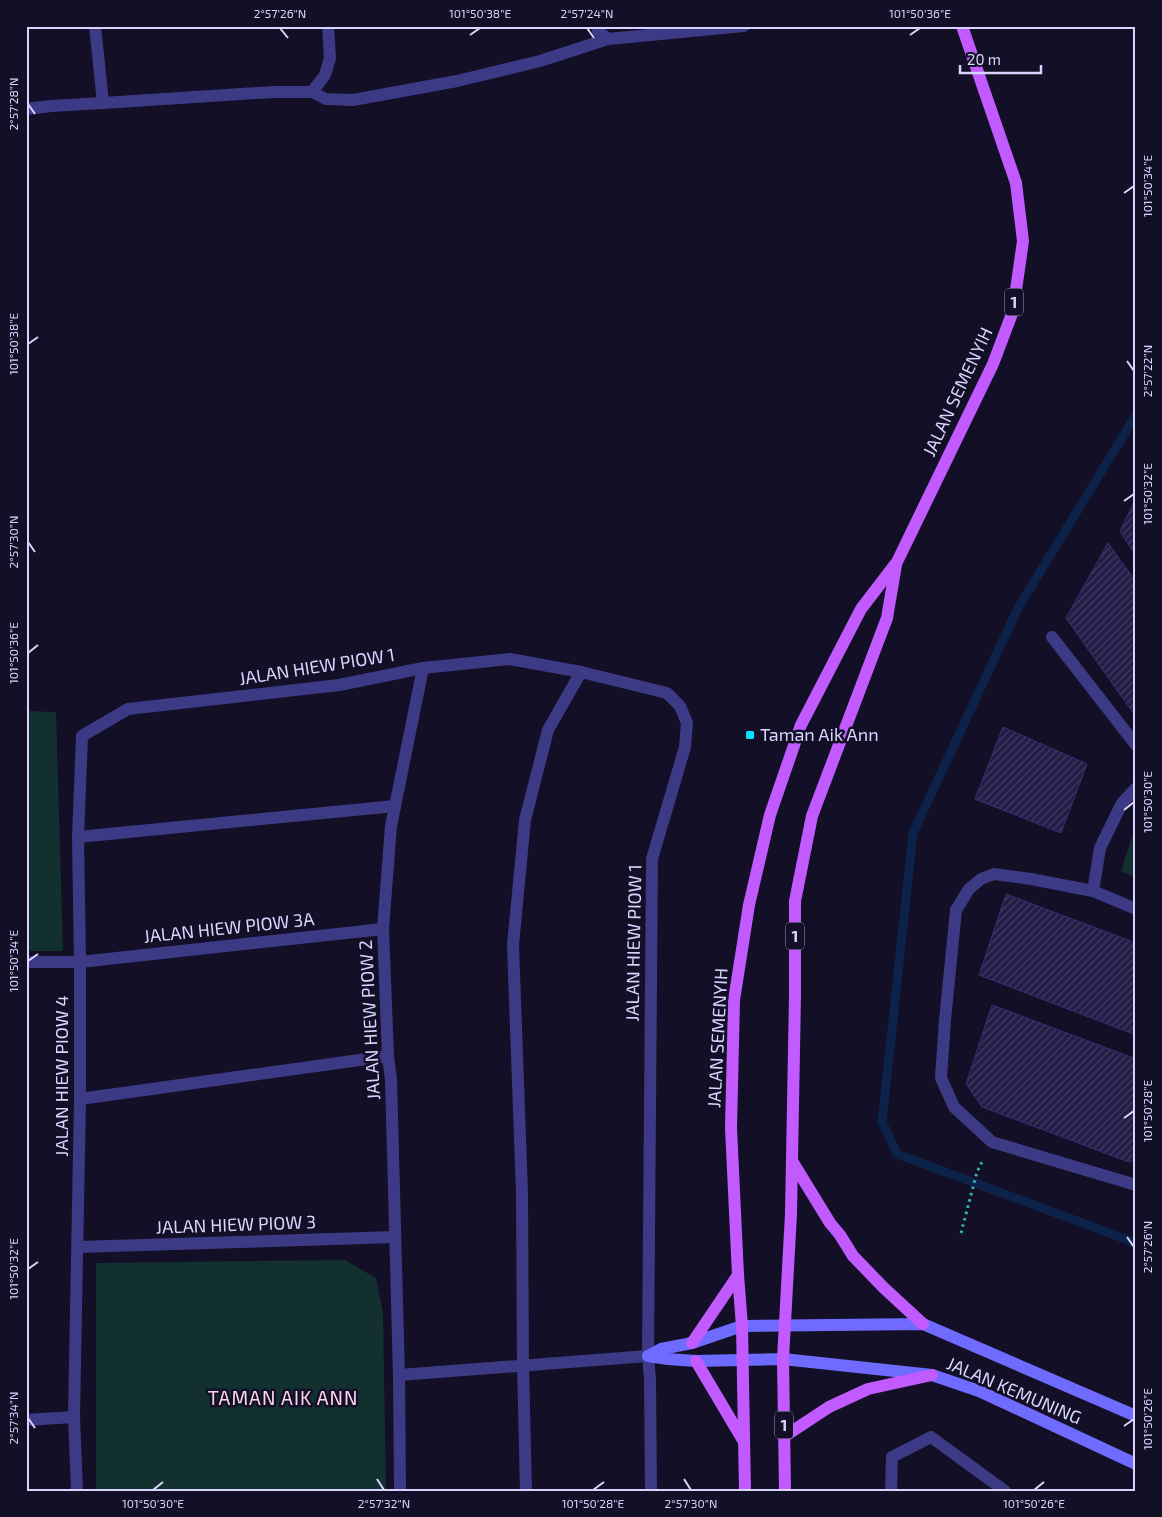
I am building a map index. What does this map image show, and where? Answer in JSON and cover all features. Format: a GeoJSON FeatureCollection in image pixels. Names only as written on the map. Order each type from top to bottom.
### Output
{"type":"FeatureCollection","features":[{"type":"Feature","properties":{"kind":"main road","name":"JALAN SEMENYIH"},"geometry":{"type":"LineString","coordinates":[[745,1491],[742,1326],[731,1128],[734,1000],[749,904],[770,816],[801,725],[862,609],[897,562],[993,364],[1013,311],[1023,241],[1016,183],[962,26]]}},
{"type":"Feature","properties":{"kind":"main road","name":"JALAN SEMENYIH"},"geometry":{"type":"LineString","coordinates":[[785,1491],[783,1359],[791,1214],[795,901],[812,816],[888,618],[897,562]]}},
{"type":"Feature","properties":{"kind":"main road"},"geometry":{"type":"LineString","coordinates":[[792,1161],[830,1223],[853,1256],[923,1324]]}},
{"type":"Feature","properties":{"kind":"main road"},"geometry":{"type":"LineString","coordinates":[[692,1343],[738,1275]]}},
{"type":"Feature","properties":{"kind":"main road"},"geometry":{"type":"LineString","coordinates":[[696,1361],[744,1442]]}},
{"type":"Feature","properties":{"kind":"main road"},"geometry":{"type":"LineString","coordinates":[[784,1436],[829,1407],[868,1389],[932,1375]]}},
{"type":"Feature","properties":{"kind":"street"},"geometry":{"type":"LineString","coordinates":[[95,26],[103,103]]}},
{"type":"Feature","properties":{"kind":"street"},"geometry":{"type":"LineString","coordinates":[[312,92],[325,75],[330,58],[328,26]]}},
{"type":"Feature","properties":{"kind":"street"},"geometry":{"type":"LineString","coordinates":[[597,26],[598,30],[608,39]]}},
{"type":"Feature","properties":{"kind":"street"},"geometry":{"type":"LineString","coordinates":[[26,110],[51,106],[273,92],[312,92],[326,99],[353,100],[457,81],[540,60],[608,39],[744,26]]}},
{"type":"Feature","properties":{"kind":"street"},"geometry":{"type":"LineString","coordinates":[[1052,637],[1136,745]]}},
{"type":"Feature","properties":{"kind":"street","name":"JALAN HIEW PIOW 1"},"geometry":{"type":"LineString","coordinates":[[82,736],[128,709],[339,685],[423,668],[510,659],[582,672],[667,693],[680,706],[687,723],[684,747],[652,859],[648,1356],[651,1491]]}},
{"type":"Feature","properties":{"kind":"street","name":"JALAN HIEW PIOW 2"},"geometry":{"type":"LineString","coordinates":[[400,1491],[399,1375],[391,1080],[388,1056],[383,928],[391,826],[423,668]]}},
{"type":"Feature","properties":{"kind":"street"},"geometry":{"type":"LineString","coordinates":[[526,1491],[522,1193],[512,945],[526,820],[548,730],[582,672]]}},
{"type":"Feature","properties":{"kind":"street","name":"JALAN HIEW PIOW 4"},"geometry":{"type":"LineString","coordinates":[[77,1491],[74,1417],[80,1099],[78,837],[82,736]]}},
{"type":"Feature","properties":{"kind":"street"},"geometry":{"type":"LineString","coordinates":[[1093,891],[1100,848],[1122,803],[1136,788]]}},
{"type":"Feature","properties":{"kind":"street"},"geometry":{"type":"LineString","coordinates":[[78,837],[395,806]]}},
{"type":"Feature","properties":{"kind":"street"},"geometry":{"type":"LineString","coordinates":[[1136,909],[1093,891],[1031,878],[994,874],[981,879],[969,890],[956,910],[941,1078],[954,1107],[992,1142],[1136,1185]]}},
{"type":"Feature","properties":{"kind":"street","name":"JALAN HIEW PIOW 3A"},"geometry":{"type":"LineString","coordinates":[[26,962],[80,962],[383,928]]}},
{"type":"Feature","properties":{"kind":"street"},"geometry":{"type":"LineString","coordinates":[[80,1099],[388,1056]]}},
{"type":"Feature","properties":{"kind":"street","name":"JALAN HIEW PIOW 3"},"geometry":{"type":"LineString","coordinates":[[78,1247],[395,1238]]}},
{"type":"Feature","properties":{"kind":"street","name":"JALAN KEMUNING"},"geometry":{"type":"LineString","coordinates":[[648,1356],[661,1349],[692,1343],[742,1326],[923,1324],[1136,1416]]}},
{"type":"Feature","properties":{"kind":"street"},"geometry":{"type":"LineString","coordinates":[[399,1375],[648,1356]]}},
{"type":"Feature","properties":{"kind":"street","name":"JALAN KEMUNING"},"geometry":{"type":"LineString","coordinates":[[648,1356],[696,1361],[783,1359],[932,1375],[979,1391],[1136,1464]]}},
{"type":"Feature","properties":{"kind":"street"},"geometry":{"type":"LineString","coordinates":[[26,1420],[74,1417]]}},
{"type":"Feature","properties":{"kind":"street"},"geometry":{"type":"LineString","coordinates":[[891,1491],[892,1457],[931,1437],[1005,1491]]}},
{"type":"Feature","properties":{"kind":"path"},"geometry":{"type":"LineString","coordinates":[[961,1233],[977,1172]]}},
{"type":"Feature","properties":{"kind":"green space"},"geometry":{"type":"Polygon","coordinates":[[[26,711],[56,712],[63,951],[26,951],[26,711]]]}},
{"type":"Feature","properties":{"kind":"green space"},"geometry":{"type":"Polygon","coordinates":[[[1136,825],[1136,878],[1121,871],[1136,825]]]}},
{"type":"Feature","properties":{"kind":"green space"},"geometry":{"type":"Polygon","coordinates":[[[345,1260],[376,1278],[383,1313],[386,1491],[96,1491],[96,1263],[345,1260]]]}},
{"type":"Feature","properties":{"kind":"building"},"geometry":{"type":"Polygon","coordinates":[[[1136,498],[1136,556],[1120,531],[1136,498]]]}},
{"type":"Feature","properties":{"kind":"building"},"geometry":{"type":"Polygon","coordinates":[[[1108,543],[1136,582],[1136,717],[1066,618],[1108,543]]]}},
{"type":"Feature","properties":{"kind":"building"},"geometry":{"type":"Polygon","coordinates":[[[1003,727],[1087,764],[1061,833],[975,799],[1003,727]]]}},
{"type":"Feature","properties":{"kind":"building"},"geometry":{"type":"Polygon","coordinates":[[[1006,894],[1136,943],[1136,1035],[979,975],[1006,894]]]}},
{"type":"Feature","properties":{"kind":"building"},"geometry":{"type":"Polygon","coordinates":[[[992,1005],[1136,1059],[1136,1159],[1129,1162],[982,1107],[966,1084],[992,1005]]]}},
{"type":"Feature","properties":{"kind":"waterway"},"geometry":{"type":"LineString","coordinates":[[1136,415],[1018,608],[913,833],[882,1122],[897,1154],[1136,1243]]}},
{"type":"Feature","properties":{"kind":"place","name":"Taman Aik Ann"},"geometry":{"type":"Point","coordinates":[750,735]}},
{"type":"Feature","properties":{"kind":"district","name":"TAMAN AIK ANN"},"geometry":{"type":"Point","coordinates":[283,1398]}}]}
